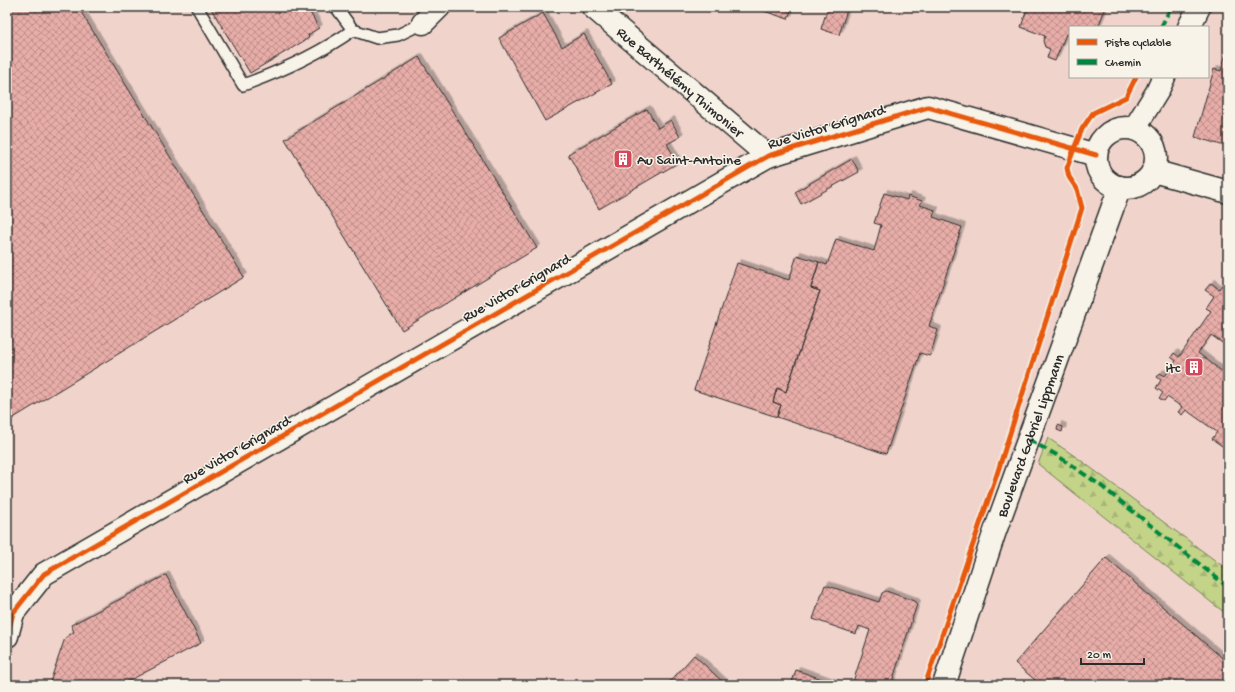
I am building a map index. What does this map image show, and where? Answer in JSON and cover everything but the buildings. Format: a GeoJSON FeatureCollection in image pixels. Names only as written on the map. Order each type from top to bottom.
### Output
{"type":"FeatureCollection","features":[{"type":"Feature","properties":{"kind":"street"},"geometry":{"type":"LineString","coordinates":[[423,23],[439,7]]}},
{"type":"Feature","properties":{"kind":"street","name":"Rue Barthélémy Thimonier"},"geometry":{"type":"LineString","coordinates":[[593,7],[768,156]]}},
{"type":"Feature","properties":{"kind":"street"},"geometry":{"type":"LineString","coordinates":[[1190,26],[1199,7]]}},
{"type":"Feature","properties":{"kind":"street"},"geometry":{"type":"LineString","coordinates":[[1134,129],[1157,92],[1164,78]]}},
{"type":"Feature","properties":{"kind":"street","name":"Rue Victor Grignard"},"geometry":{"type":"LineString","coordinates":[[7,636],[10,614],[44,574],[768,156],[928,106],[1096,155]]}},
{"type":"Feature","properties":{"kind":"street"},"geometry":{"type":"LineString","coordinates":[[1123,128],[1134,129],[1142,132],[1149,138],[1154,146],[1156,163],[1153,171],[1147,179],[1139,185],[1130,188],[1120,187],[1105,179],[1097,164],[1096,155],[1099,146],[1105,137],[1113,131],[1123,128]]}},
{"type":"Feature","properties":{"kind":"street"},"geometry":{"type":"LineString","coordinates":[[1153,171],[1228,192]]}},
{"type":"Feature","properties":{"kind":"street","name":"Boulevard Gabriel Lippmann"},"geometry":{"type":"LineString","coordinates":[[944,685],[994,534],[1120,187]]}},
{"type":"Feature","properties":{"kind":"lane"},"geometry":{"type":"LineString","coordinates":[[197,7],[243,85],[284,69],[333,44],[353,30]]}},
{"type":"Feature","properties":{"kind":"lane"},"geometry":{"type":"LineString","coordinates":[[336,7],[353,30],[377,38],[398,35],[423,23]]}},
{"type":"Feature","properties":{"kind":"shaded area"},"geometry":{"type":"Polygon","coordinates":[[[7,7],[1228,7],[1228,685],[7,685],[7,7]]]}},
{"type":"Feature","properties":{"kind":"green space"},"geometry":{"type":"Polygon","coordinates":[[[1048,438],[1079,459],[1228,570],[1228,615],[1038,464],[1048,438]]]}},
{"type":"Feature","properties":{"kind":"marked path"},"geometry":{"type":"LineString","coordinates":[[1162,26],[1171,7]]}},
{"type":"Feature","properties":{"kind":"marked path"},"geometry":{"type":"LineString","coordinates":[[1029,440],[1055,454],[1100,485],[1228,587]]}},
{"type":"Feature","properties":{"kind":"cycle path"},"geometry":{"type":"LineString","coordinates":[[925,685],[997,474],[1082,208],[1077,189],[1069,177],[1067,168],[1082,129],[1093,113],[1126,97],[1136,78]]}},
{"type":"Feature","properties":{"kind":"cycle path"},"geometry":{"type":"LineString","coordinates":[[7,636],[13,613],[44,574],[768,156],[928,107],[1096,155]]}},
{"type":"Feature","properties":{"kind":"place","name":"Au Saint-Antoine"},"geometry":{"type":"Point","coordinates":[623,159]}},
{"type":"Feature","properties":{"kind":"place","name":"itc"},"geometry":{"type":"Point","coordinates":[1194,367]}}]}
